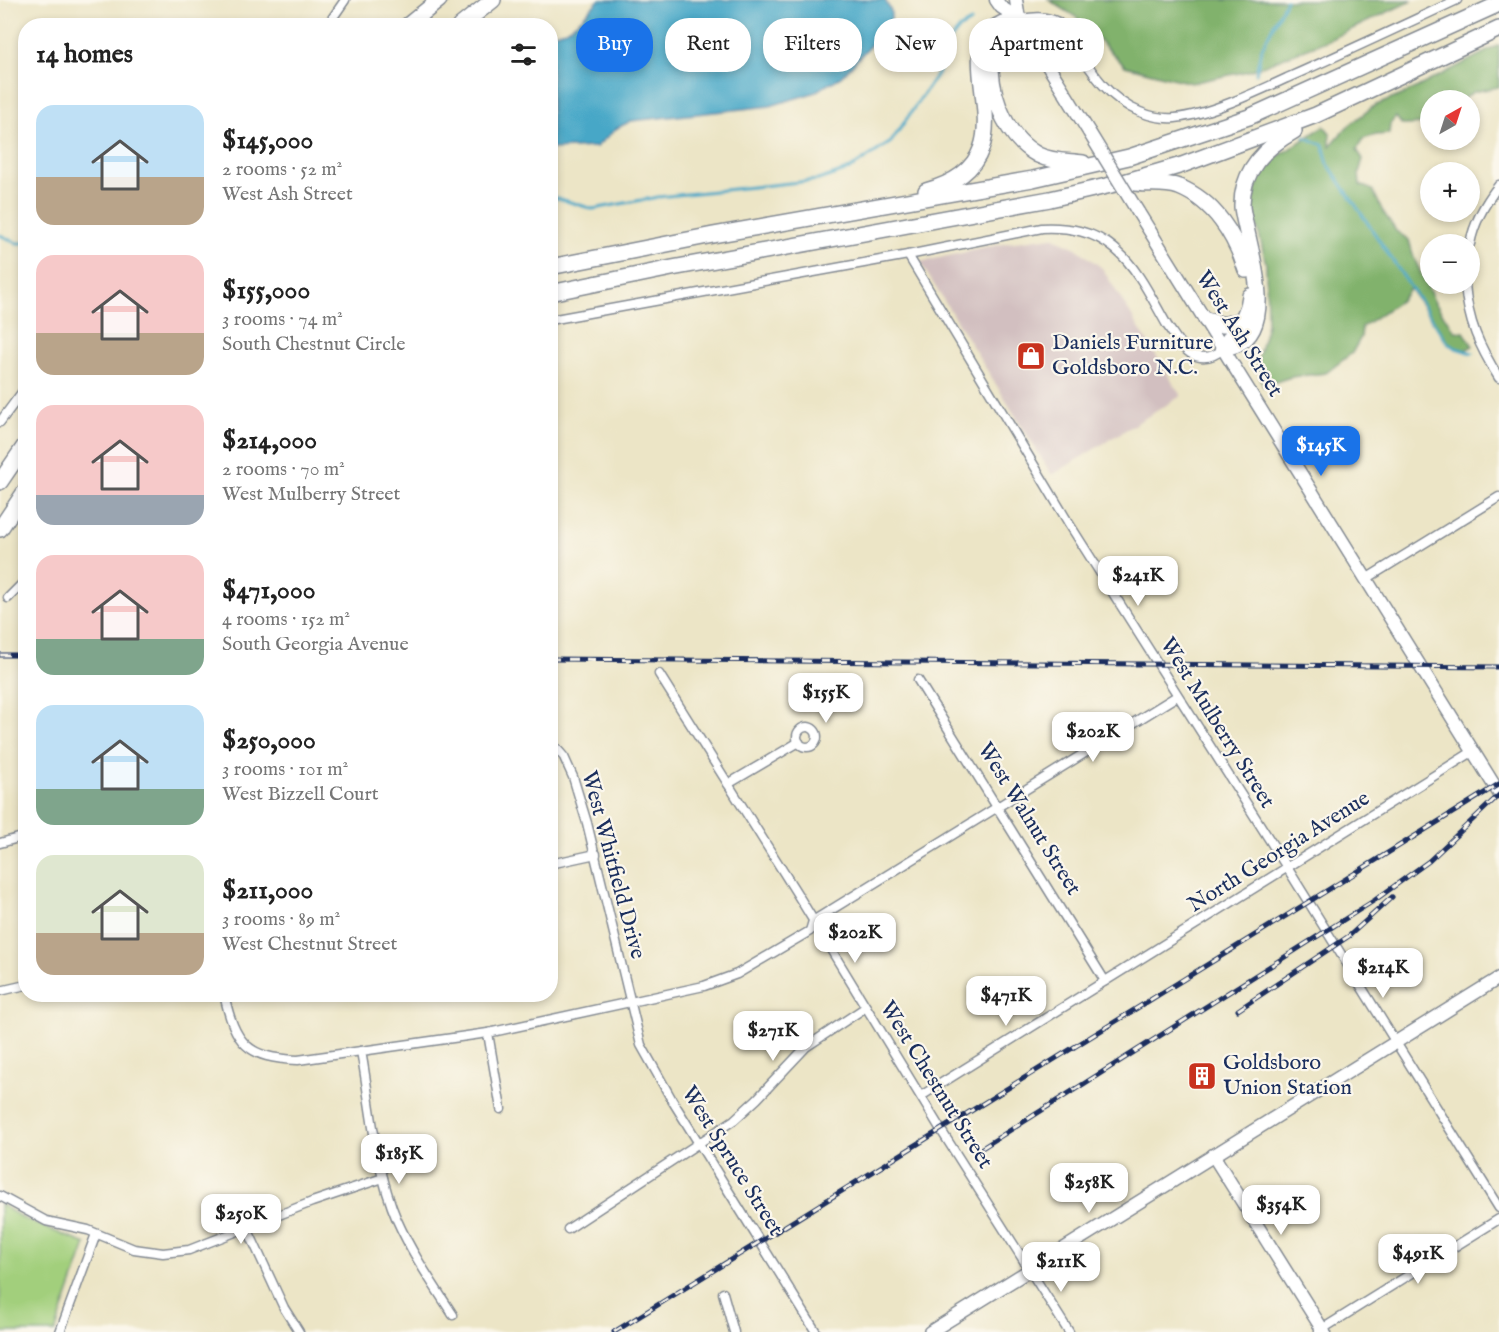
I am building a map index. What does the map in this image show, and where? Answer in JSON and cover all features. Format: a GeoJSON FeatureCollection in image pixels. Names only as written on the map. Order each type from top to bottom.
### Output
{"type":"FeatureCollection","features":[{"type":"Feature","properties":{"kind":"highway"},"geometry":{"type":"LineString","coordinates":[[417,18],[439,0]]}},
{"type":"Feature","properties":{"kind":"highway"},"geometry":{"type":"LineString","coordinates":[[470,18],[493,0]]}},
{"type":"Feature","properties":{"kind":"highway"},"geometry":{"type":"LineString","coordinates":[[558,265],[889,203],[930,199],[1101,164],[1171,144],[1249,117],[1499,4]]}},
{"type":"Feature","properties":{"kind":"highway"},"geometry":{"type":"LineString","coordinates":[[558,291],[672,268],[1050,199],[1124,182],[1182,165],[1316,115],[1499,29]]}},
{"type":"Feature","properties":{"kind":"highway"},"geometry":{"type":"LineString","coordinates":[[889,203],[953,181],[975,161],[987,129],[980,72]]}},
{"type":"Feature","properties":{"kind":"highway"},"geometry":{"type":"LineString","coordinates":[[992,72],[995,94],[1008,126],[1022,142],[1044,158],[1054,161],[1101,164]]}},
{"type":"Feature","properties":{"kind":"highway"},"geometry":{"type":"LineString","coordinates":[[1224,348],[1239,344],[1245,338],[1254,324],[1258,311],[1259,290],[1241,197],[1246,179],[1264,152],[1316,115]]}},
{"type":"Feature","properties":{"kind":"highway"},"geometry":{"type":"LineString","coordinates":[[1124,182],[1156,183],[1178,187],[1200,199],[1218,215],[1237,246],[1246,271],[1250,297],[1247,313],[1231,334],[1224,348]]}},
{"type":"Feature","properties":{"kind":"highway"},"geometry":{"type":"LineString","coordinates":[[1206,320],[1223,325],[1243,320]]}},
{"type":"Feature","properties":{"kind":"highway"},"geometry":{"type":"LineString","coordinates":[[0,482],[18,456]]}},
{"type":"Feature","properties":{"kind":"highway"},"geometry":{"type":"LineString","coordinates":[[0,529],[18,502]]}},
{"type":"Feature","properties":{"kind":"main road","name":"West Ash Street"},"geometry":{"type":"LineString","coordinates":[[996,0],[1001,7],[1016,18]]}},
{"type":"Feature","properties":{"kind":"main road","name":"West Ash Street"},"geometry":{"type":"LineString","coordinates":[[1016,0],[1019,18]]}},
{"type":"Feature","properties":{"kind":"main road","name":"West Ash Street"},"geometry":{"type":"LineString","coordinates":[[1052,72],[1499,793]]}},
{"type":"Feature","properties":{"kind":"main road"},"geometry":{"type":"LineString","coordinates":[[930,1332],[1499,978]]}},
{"type":"Feature","properties":{"kind":"main road"},"geometry":{"type":"LineString","coordinates":[[1213,1155],[1321,1331]]}},
{"type":"Feature","properties":{"kind":"street"},"geometry":{"type":"LineString","coordinates":[[333,18],[345,0]]}},
{"type":"Feature","properties":{"kind":"street"},"geometry":{"type":"LineString","coordinates":[[1093,72],[1109,91],[1140,112],[1174,118],[1196,114],[1258,91],[1457,0]]}},
{"type":"Feature","properties":{"kind":"street"},"geometry":{"type":"LineString","coordinates":[[1028,18],[1037,16],[1049,18]]}},
{"type":"Feature","properties":{"kind":"street"},"geometry":{"type":"LineString","coordinates":[[1473,234],[1483,208],[1499,185]]}},
{"type":"Feature","properties":{"kind":"street"},"geometry":{"type":"LineString","coordinates":[[558,319],[908,255],[1042,228],[1079,230],[1103,240],[1124,257],[1174,336],[1187,351],[1195,356],[1207,358],[1224,348]]}},
{"type":"Feature","properties":{"kind":"street","name":"West Mulberry Street"},"geometry":{"type":"LineString","coordinates":[[908,255],[1068,522],[1288,868],[1499,1208]]}},
{"type":"Feature","properties":{"kind":"street"},"geometry":{"type":"LineString","coordinates":[[1466,294],[1469,315],[1476,336],[1499,378]]}},
{"type":"Feature","properties":{"kind":"street"},"geometry":{"type":"LineString","coordinates":[[0,422],[18,398]]}},
{"type":"Feature","properties":{"kind":"street"},"geometry":{"type":"LineString","coordinates":[[1366,579],[1499,497]]}},
{"type":"Feature","properties":{"kind":"street"},"geometry":{"type":"LineString","coordinates":[[8,598],[18,588]]}},
{"type":"Feature","properties":{"kind":"street","name":"West Chestnut Street"},"geometry":{"type":"LineString","coordinates":[[659,674],[1069,1332]]}},
{"type":"Feature","properties":{"kind":"street","name":"West Walnut Street"},"geometry":{"type":"LineString","coordinates":[[918,680],[1105,981]]}},
{"type":"Feature","properties":{"kind":"street"},"geometry":{"type":"LineString","coordinates":[[226,1002],[229,1018],[240,1039],[255,1052],[272,1059],[298,1060],[488,1033],[630,1004],[704,986],[737,974],[810,931],[813,921],[1177,696]]}},
{"type":"Feature","properties":{"kind":"street"},"geometry":{"type":"LineString","coordinates":[[728,784],[799,742]]}},
{"type":"Feature","properties":{"kind":"street","name":"West Whitfield Drive"},"geometry":{"type":"LineString","coordinates":[[558,750],[564,757],[573,777],[596,854],[630,1004]]}},
{"type":"Feature","properties":{"kind":"street","name":"North Georgia Avenue"},"geometry":{"type":"LineString","coordinates":[[921,1096],[1473,752]]}},
{"type":"Feature","properties":{"kind":"street"},"geometry":{"type":"LineString","coordinates":[[0,843],[18,838]]}},
{"type":"Feature","properties":{"kind":"street"},"geometry":{"type":"LineString","coordinates":[[558,862],[596,854]]}},
{"type":"Feature","properties":{"kind":"street"},"geometry":{"type":"LineString","coordinates":[[0,991],[18,987]]}},
{"type":"Feature","properties":{"kind":"street","name":"West Spruce Street"},"geometry":{"type":"LineString","coordinates":[[630,1004],[648,1058],[816,1332]]}},
{"type":"Feature","properties":{"kind":"street"},"geometry":{"type":"LineString","coordinates":[[568,1229],[700,1144],[748,1108],[806,1047],[866,1007]]}},
{"type":"Feature","properties":{"kind":"street"},"geometry":{"type":"LineString","coordinates":[[488,1033],[501,1109]]}},
{"type":"Feature","properties":{"kind":"street"},"geometry":{"type":"LineString","coordinates":[[361,1050],[383,1178],[397,1219],[412,1251],[453,1315]]}},
{"type":"Feature","properties":{"kind":"street"},"geometry":{"type":"LineString","coordinates":[[0,1196],[46,1221],[96,1234],[134,1249],[163,1253],[189,1250],[312,1202],[383,1178]]}},
{"type":"Feature","properties":{"kind":"street"},"geometry":{"type":"LineString","coordinates":[[1321,1331],[1499,1219]]}},
{"type":"Feature","properties":{"kind":"street"},"geometry":{"type":"LineString","coordinates":[[247,1228],[284,1308],[299,1332]]}},
{"type":"Feature","properties":{"kind":"street"},"geometry":{"type":"LineString","coordinates":[[60,1332],[96,1234]]}},
{"type":"Feature","properties":{"kind":"street"},"geometry":{"type":"LineString","coordinates":[[723,1293],[734,1332]]}},
{"type":"Feature","properties":{"kind":"shaded area"},"geometry":{"type":"Polygon","coordinates":[[[1052,237],[1076,248],[1102,268],[1181,396],[1052,475],[920,262],[1008,243],[1052,237]]]}},
{"type":"Feature","properties":{"kind":"green space"},"geometry":{"type":"Polygon","coordinates":[[[1049,0],[1413,0],[1331,39],[1249,71],[1191,83],[1125,66],[1104,45],[1104,18],[1076,17],[1049,0]]]}},
{"type":"Feature","properties":{"kind":"green space"},"geometry":{"type":"Polygon","coordinates":[[[1499,45],[1499,87],[1480,91],[1420,90],[1420,124],[1402,125],[1396,117],[1390,124],[1389,134],[1363,139],[1357,150],[1363,159],[1359,173],[1360,185],[1373,190],[1382,210],[1396,231],[1409,240],[1420,271],[1420,294],[1431,294],[1455,331],[1464,332],[1473,346],[1465,350],[1448,343],[1410,289],[1401,300],[1362,327],[1361,337],[1352,353],[1326,373],[1291,377],[1263,386],[1257,362],[1267,324],[1266,264],[1253,208],[1257,179],[1271,161],[1324,126],[1330,133],[1330,146],[1347,127],[1374,106],[1402,95],[1499,45]]]}},
{"type":"Feature","properties":{"kind":"green space"},"geometry":{"type":"Polygon","coordinates":[[[0,1204],[24,1219],[86,1244],[55,1332],[0,1332],[0,1204]]]}},
{"type":"Feature","properties":{"kind":"water"},"geometry":{"type":"Polygon","coordinates":[[[599,0],[885,0],[891,11],[891,18],[874,18],[874,41],[862,54],[862,18],[763,18],[763,72],[846,72],[813,93],[770,106],[631,121],[617,128],[596,147],[558,149],[558,32],[566,30],[576,22],[576,72],[653,72],[653,18],[582,18],[599,0]]]}},
{"type":"Feature","properties":{"kind":"waterway"},"geometry":{"type":"LineString","coordinates":[[1256,73],[1261,50],[1286,0]]}},
{"type":"Feature","properties":{"kind":"waterway"},"geometry":{"type":"LineString","coordinates":[[558,198],[593,209],[658,197],[818,180],[848,170],[891,142],[939,71],[948,43],[960,28],[969,23]]}},
{"type":"Feature","properties":{"kind":"waterway"},"geometry":{"type":"LineString","coordinates":[[1305,137],[1323,145],[1328,164],[1448,343],[1472,353]]}},
{"type":"Feature","properties":{"kind":"waterway"},"geometry":{"type":"LineString","coordinates":[[0,235],[18,243]]}},
{"type":"Feature","properties":{"kind":"railway"},"geometry":{"type":"LineString","coordinates":[[0,655],[18,655]]}},
{"type":"Feature","properties":{"kind":"railway"},"geometry":{"type":"LineString","coordinates":[[558,659],[1499,667]]}},
{"type":"Feature","properties":{"kind":"railway"},"geometry":{"type":"LineString","coordinates":[[614,1332],[1499,784]]}},
{"type":"Feature","properties":{"kind":"railway"},"geometry":{"type":"LineString","coordinates":[[982,1148],[1375,900],[1429,861],[1499,795]]}},
{"type":"Feature","properties":{"kind":"railway"},"geometry":{"type":"LineString","coordinates":[[1238,1010],[1349,936],[1392,897]]}},
{"type":"Feature","properties":{"kind":"place","name":"Daniels Furniture Goldsboro N.C."},"geometry":{"type":"Point","coordinates":[1031,356]}},
{"type":"Feature","properties":{"kind":"place","name":"Goldsboro Union Station"},"geometry":{"type":"Point","coordinates":[1202,1076]}}]}
